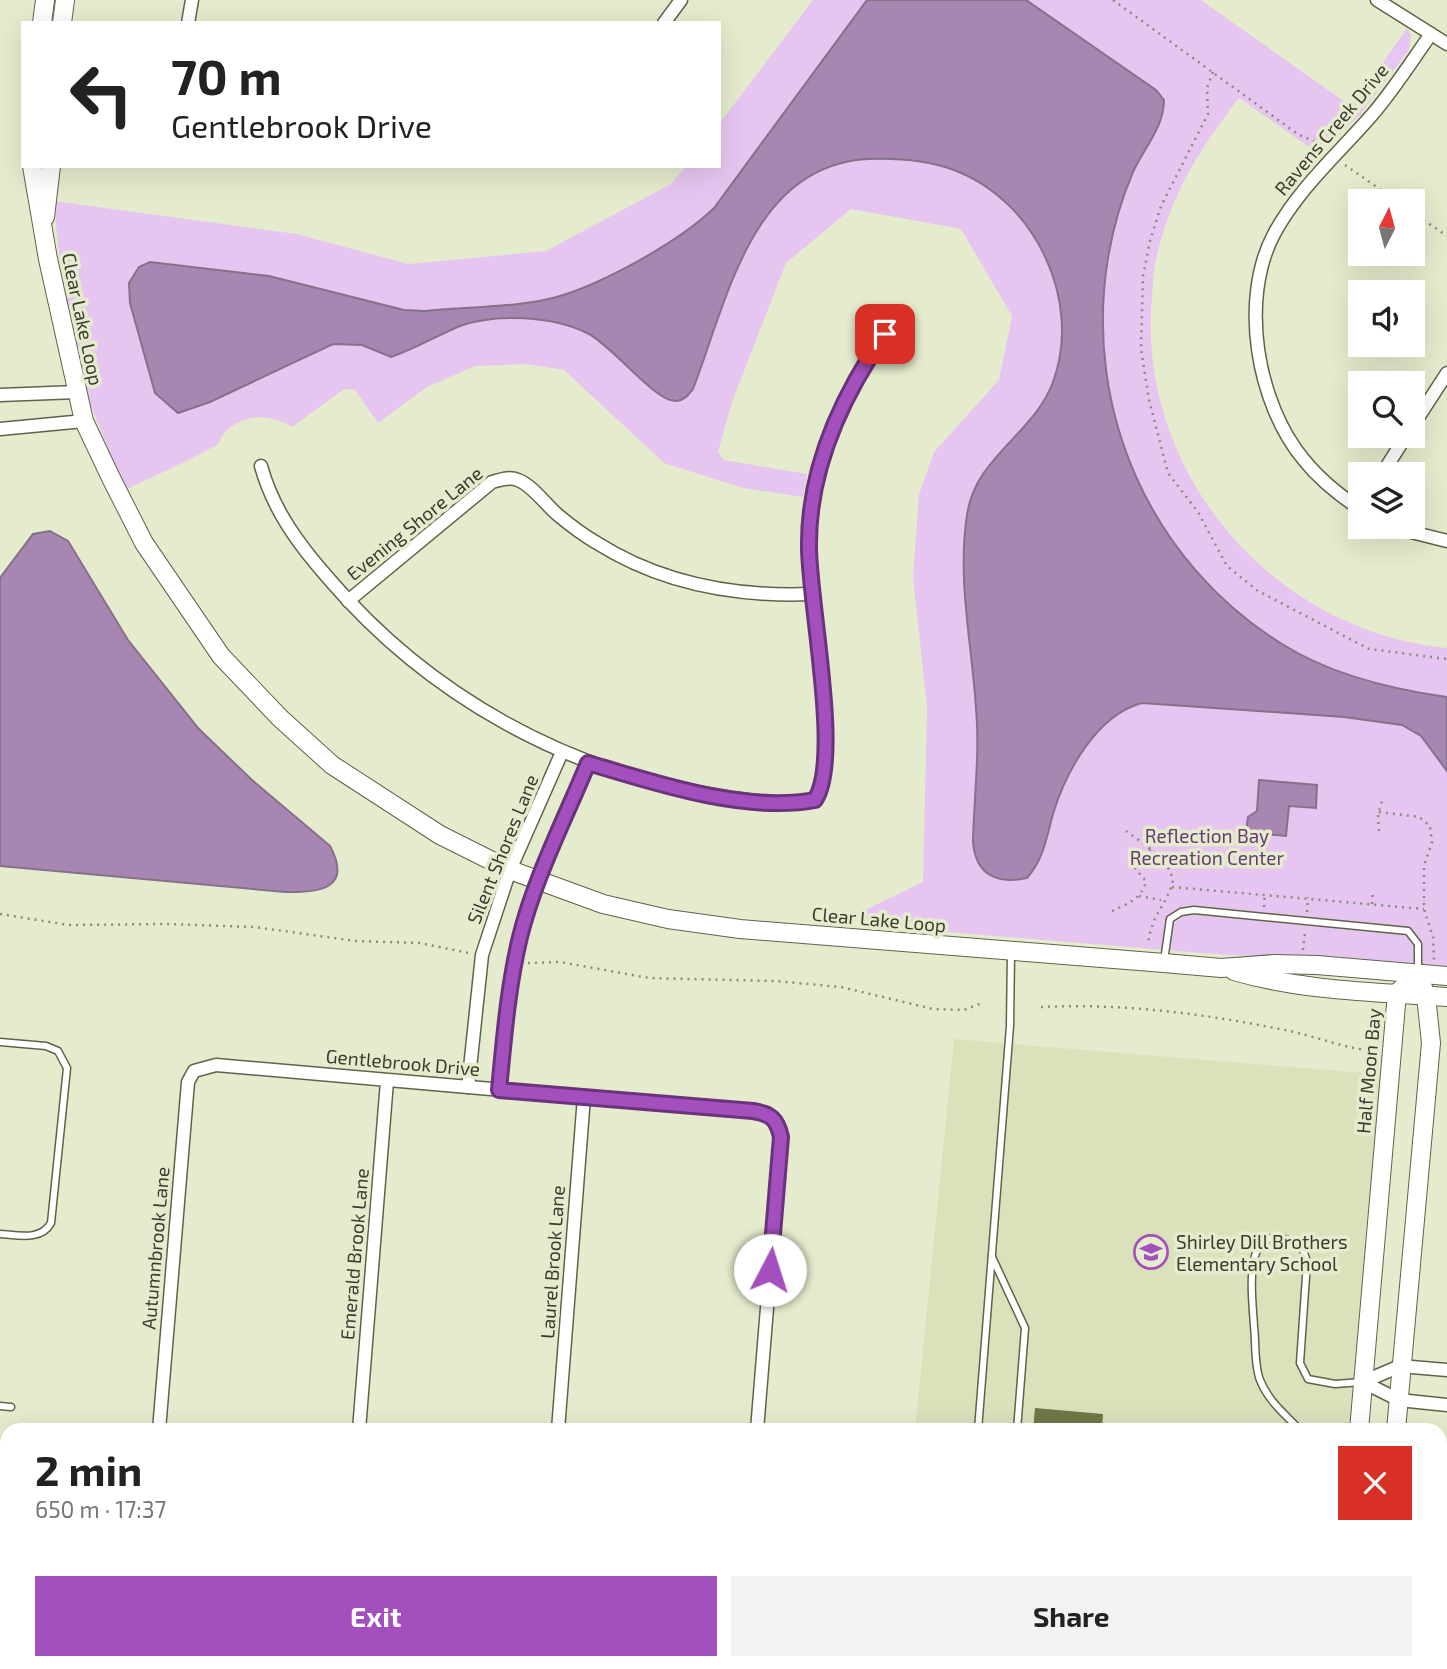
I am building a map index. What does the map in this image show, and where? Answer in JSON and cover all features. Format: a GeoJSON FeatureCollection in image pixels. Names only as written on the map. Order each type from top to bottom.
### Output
{"type":"FeatureCollection","features":[{"type":"Feature","properties":{"kind":"street"},"geometry":{"type":"LineString","coordinates":[[42,21],[45,0]]}},
{"type":"Feature","properties":{"kind":"street"},"geometry":{"type":"LineString","coordinates":[[62,21],[65,0]]}},
{"type":"Feature","properties":{"kind":"street"},"geometry":{"type":"LineString","coordinates":[[188,21],[192,0]]}},
{"type":"Feature","properties":{"kind":"street"},"geometry":{"type":"LineString","coordinates":[[665,21],[681,0]]}},
{"type":"Feature","properties":{"kind":"street"},"geometry":{"type":"LineString","coordinates":[[1377,0],[1447,44]]}},
{"type":"Feature","properties":{"kind":"street","name":"Ravens Creek Drive"},"geometry":{"type":"LineString","coordinates":[[1348,500],[1319,477],[1296,447],[1266,388],[1255,330],[1265,261],[1273,237],[1294,200],[1388,96],[1431,34]]}},
{"type":"Feature","properties":{"kind":"street","name":"Clear Lake Loop"},"geometry":{"type":"LineString","coordinates":[[32,168],[48,258],[84,421],[144,543],[221,656],[280,718],[332,765],[440,835],[510,870],[539,881],[603,904],[668,919],[740,929],[1221,968],[1274,964],[1447,976]]}},
{"type":"Feature","properties":{"kind":"street","name":"Clear Lake Loop"},"geometry":{"type":"LineString","coordinates":[[44,224],[51,168]]}},
{"type":"Feature","properties":{"kind":"street"},"geometry":{"type":"LineString","coordinates":[[261,466],[269,493],[280,513],[308,555],[348,601],[427,673],[507,725],[588,763],[699,793],[752,801],[799,803],[815,800],[822,789],[826,742],[811,594],[811,516],[821,468],[844,402],[862,367],[885,334]]}},
{"type":"Feature","properties":{"kind":"street"},"geometry":{"type":"LineString","coordinates":[[1425,407],[1447,373]]}},
{"type":"Feature","properties":{"kind":"street"},"geometry":{"type":"LineString","coordinates":[[0,395],[78,392]]}},
{"type":"Feature","properties":{"kind":"street"},"geometry":{"type":"LineString","coordinates":[[0,429],[84,421]]}},
{"type":"Feature","properties":{"kind":"street","name":"Evening Shore Lane"},"geometry":{"type":"LineString","coordinates":[[348,601],[492,482],[506,478],[519,480],[559,516],[634,564],[683,581],[728,592],[768,596],[811,594]]}},
{"type":"Feature","properties":{"kind":"street"},"geometry":{"type":"LineString","coordinates":[[1425,536],[1447,541]]}},
{"type":"Feature","properties":{"kind":"street","name":"Silent Shores Lane"},"geometry":{"type":"LineString","coordinates":[[468,1087],[482,955],[510,870],[562,752]]}},
{"type":"Feature","properties":{"kind":"street"},"geometry":{"type":"LineString","coordinates":[[499,1090],[505,1017],[521,935],[539,881],[588,763]]}},
{"type":"Feature","properties":{"kind":"street","name":"Clear Lake Loop"},"geometry":{"type":"LineString","coordinates":[[1221,968],[1260,979],[1447,997]]}},
{"type":"Feature","properties":{"kind":"street"},"geometry":{"type":"LineString","coordinates":[[1397,1423],[1431,1043],[1426,996],[1418,974]]}},
{"type":"Feature","properties":{"kind":"street","name":"Half Moon Bay"},"geometry":{"type":"LineString","coordinates":[[1360,1423],[1397,993],[1418,974]]}},
{"type":"Feature","properties":{"kind":"street","name":"Gentlebrook Drive"},"geometry":{"type":"LineString","coordinates":[[194,1071],[216,1065],[768,1114],[775,1120],[781,1137],[758,1423]]}},
{"type":"Feature","properties":{"kind":"street","name":"Autumnbrook Lane"},"geometry":{"type":"LineString","coordinates":[[160,1423],[188,1082],[194,1071]]}},
{"type":"Feature","properties":{"kind":"street","name":"Emerald Brook Lane"},"geometry":{"type":"LineString","coordinates":[[360,1423],[387,1081]]}},
{"type":"Feature","properties":{"kind":"street","name":"Laurel Brook Lane"},"geometry":{"type":"LineString","coordinates":[[559,1423],[584,1097]]}},
{"type":"Feature","properties":{"kind":"street"},"geometry":{"type":"LineString","coordinates":[[1363,1382],[1400,1366],[1447,1370]]}},
{"type":"Feature","properties":{"kind":"street"},"geometry":{"type":"LineString","coordinates":[[1363,1382],[1399,1400],[1447,1405]]}},
{"type":"Feature","properties":{"kind":"lane"},"geometry":{"type":"LineString","coordinates":[[1164,963],[1170,919],[1181,912],[1194,911],[1400,929],[1415,937],[1419,944],[1418,974]]}},
{"type":"Feature","properties":{"kind":"lane"},"geometry":{"type":"LineString","coordinates":[[979,1423],[1011,1005],[1011,951]]}},
{"type":"Feature","properties":{"kind":"lane"},"geometry":{"type":"LineString","coordinates":[[0,1042],[46,1046],[58,1051],[66,1068],[51,1223],[47,1230],[38,1235],[0,1234]]}},
{"type":"Feature","properties":{"kind":"lane"},"geometry":{"type":"LineString","coordinates":[[1292,1423],[1271,1403],[1258,1377],[1250,1270],[1256,1250],[1269,1239],[1287,1238],[1302,1247],[1307,1262],[1300,1363],[1308,1379],[1335,1384],[1363,1382]]}},
{"type":"Feature","properties":{"kind":"lane"},"geometry":{"type":"LineString","coordinates":[[991,1256],[1025,1328],[1018,1423]]}},
{"type":"Feature","properties":{"kind":"lane"},"geometry":{"type":"LineString","coordinates":[[0,1406],[11,1407]]}},
{"type":"Feature","properties":{"kind":"path"},"geometry":{"type":"LineString","coordinates":[[1113,0],[1299,135],[1322,143],[1348,167],[1380,189]]}},
{"type":"Feature","properties":{"kind":"path"},"geometry":{"type":"LineString","coordinates":[[1213,72],[1207,88],[1208,114],[1161,206],[1143,276],[1141,349],[1149,400],[1168,473],[1198,512],[1227,566],[1258,591],[1369,649],[1447,659]]}},
{"type":"Feature","properties":{"kind":"path"},"geometry":{"type":"LineString","coordinates":[[1425,221],[1447,236]]}},
{"type":"Feature","properties":{"kind":"path"},"geometry":{"type":"LineString","coordinates":[[1379,831],[1382,801]]}},
{"type":"Feature","properties":{"kind":"path"},"geometry":{"type":"LineString","coordinates":[[1379,812],[1419,817],[1430,826],[1432,843],[1424,865],[1424,909],[1433,937],[1434,962]]}},
{"type":"Feature","properties":{"kind":"path"},"geometry":{"type":"LineString","coordinates":[[1126,831],[1152,849],[1169,870],[1172,887],[1151,924],[1148,943]]}},
{"type":"Feature","properties":{"kind":"path"},"geometry":{"type":"LineString","coordinates":[[1112,911],[1139,896],[1146,881],[1132,865],[1152,849]]}},
{"type":"Feature","properties":{"kind":"path"},"geometry":{"type":"LineString","coordinates":[[1172,887],[1424,909]]}},
{"type":"Feature","properties":{"kind":"path"},"geometry":{"type":"LineString","coordinates":[[1372,904],[1373,890]]}},
{"type":"Feature","properties":{"kind":"path"},"geometry":{"type":"LineString","coordinates":[[1139,896],[1162,901]]}},
{"type":"Feature","properties":{"kind":"path"},"geometry":{"type":"LineString","coordinates":[[0,914],[69,925],[255,927],[355,941],[420,943],[470,953]]}},
{"type":"Feature","properties":{"kind":"path"},"geometry":{"type":"LineString","coordinates":[[534,965],[559,962],[649,978],[775,981],[841,987],[933,1009],[964,1010],[982,1003]]}},
{"type":"Feature","properties":{"kind":"path"},"geometry":{"type":"LineString","coordinates":[[1041,1007],[1137,1007],[1253,1024],[1306,1034],[1349,1048],[1373,1051]]}},
{"type":"Feature","properties":{"kind":"shaded area"},"geometry":{"type":"Polygon","coordinates":[[[867,0],[1026,0],[1156,90],[1164,100],[1161,119],[1133,172],[1118,214],[1108,258],[1103,315],[1106,371],[1118,426],[1136,478],[1163,526],[1196,571],[1236,610],[1282,644],[1320,664],[1362,679],[1447,697],[1447,771],[1421,736],[1402,725],[1344,717],[1142,703],[1111,719],[1097,732],[1075,763],[1059,797],[1041,856],[1027,878],[1006,880],[983,869],[978,862],[973,841],[977,725],[964,588],[967,515],[972,495],[981,477],[1033,417],[1053,382],[1061,351],[1062,319],[1056,287],[1045,257],[1029,229],[1008,204],[983,184],[954,170],[912,160],[869,159],[829,167],[797,185],[771,211],[750,243],[718,317],[693,389],[686,397],[676,401],[667,399],[645,383],[608,348],[587,333],[558,323],[524,318],[490,319],[460,326],[391,357],[362,345],[333,344],[210,402],[178,413],[155,393],[130,303],[129,283],[139,267],[150,262],[269,276],[404,310],[512,305],[546,300],[578,290],[620,271],[662,247],[714,208],[867,0]]]}},
{"type":"Feature","properties":{"kind":"shaded area"},"geometry":{"type":"Polygon","coordinates":[[[50,531],[68,541],[128,640],[199,729],[252,780],[330,846],[337,871],[335,880],[329,886],[310,891],[285,892],[0,866],[0,578],[33,534],[50,531]]]}},
{"type":"Feature","properties":{"kind":"shaded area"},"geometry":{"type":"Polygon","coordinates":[[[1259,780],[1317,785],[1316,808],[1289,806],[1286,836],[1246,832],[1248,817],[1257,811],[1259,780]]]}},
{"type":"Feature","properties":{"kind":"shaded area","name":"Shirley Dill Brothers Elementary School"},"geometry":{"type":"Polygon","coordinates":[[[954,1039],[1388,1075],[1352,1423],[916,1423],[954,1039]]]}},
{"type":"Feature","properties":{"kind":"green space","name":"Reflection Bay Recreation Center"},"geometry":{"type":"Polygon","coordinates":[[[813,0],[1201,0],[1352,107],[1407,28],[1411,35],[1409,50],[1359,116],[1319,154],[1239,98],[1189,172],[1163,232],[1153,276],[1153,362],[1167,423],[1192,481],[1228,532],[1273,576],[1325,611],[1384,636],[1447,648],[1447,967],[1308,957],[1226,955],[860,925],[861,912],[923,882],[927,707],[913,577],[919,494],[934,452],[999,380],[1012,316],[961,229],[851,209],[786,263],[732,402],[718,452],[724,460],[807,474],[803,497],[743,488],[664,463],[564,370],[526,364],[475,366],[427,387],[378,423],[355,390],[344,389],[292,427],[268,418],[251,418],[234,424],[215,446],[127,489],[99,428],[79,366],[63,284],[54,201],[297,234],[408,264],[546,251],[671,184],[684,168],[721,168],[721,121],[813,0]]]}},
{"type":"Feature","properties":{"kind":"building"},"geometry":{"type":"Polygon","coordinates":[[[1035,1408],[1103,1414],[1102,1423],[1034,1423],[1035,1408]]]}},
{"type":"Feature","properties":{"kind":"place","name":"Shirley Dill Brothers Elementary School"},"geometry":{"type":"Point","coordinates":[1151,1252]}},
{"type":"Feature","properties":{"kind":"route"},"geometry":{"type":"LineString","coordinates":[[770,1270],[781,1137],[775,1120],[768,1114],[753,1111],[499,1090],[505,1017],[521,935],[539,881],[588,763],[699,793],[752,801],[799,803],[815,800],[822,789],[826,742],[811,594],[811,516],[828,442],[844,402],[862,367],[885,334]]}}]}
